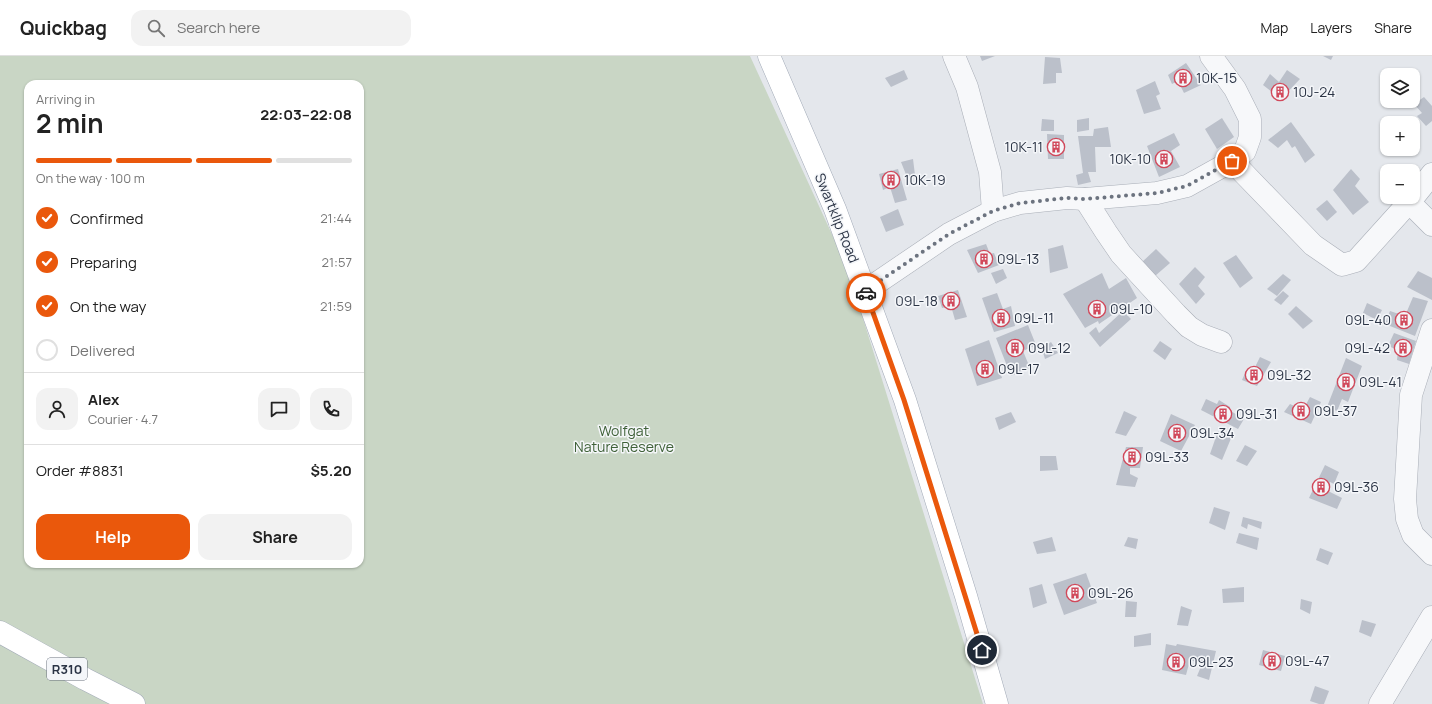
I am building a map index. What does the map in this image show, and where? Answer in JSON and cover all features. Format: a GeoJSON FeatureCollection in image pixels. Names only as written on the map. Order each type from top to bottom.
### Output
{"type":"FeatureCollection","features":[{"type":"Feature","properties":{"kind":"main road","name":"Swartklip Road"},"geometry":{"type":"LineString","coordinates":[[769,56],[835,209],[904,400],[966,596],[998,704]]}},
{"type":"Feature","properties":{"kind":"main road","name":"R310"},"geometry":{"type":"LineString","coordinates":[[0,632],[134,704]]}},
{"type":"Feature","properties":{"kind":"street"},"geometry":{"type":"LineString","coordinates":[[954,56],[967,87],[990,172],[993,211]]}},
{"type":"Feature","properties":{"kind":"street"},"geometry":{"type":"LineString","coordinates":[[865,291],[949,234],[993,211],[1020,203],[1067,198],[1085,199],[1157,193],[1187,186],[1232,161],[1245,151],[1250,138],[1250,119],[1235,90],[1211,56]]}},
{"type":"Feature","properties":{"kind":"street"},"geometry":{"type":"LineString","coordinates":[[1232,161],[1313,245],[1342,265],[1356,261],[1407,204]]}},
{"type":"Feature","properties":{"kind":"street"},"geometry":{"type":"LineString","coordinates":[[1420,189],[1432,174]]}},
{"type":"Feature","properties":{"kind":"street"},"geometry":{"type":"LineString","coordinates":[[1085,199],[1122,254],[1176,314],[1189,327],[1202,335],[1221,342]]}},
{"type":"Feature","properties":{"kind":"street"},"geometry":{"type":"LineString","coordinates":[[1411,204],[1432,224]]}},
{"type":"Feature","properties":{"kind":"street"},"geometry":{"type":"LineString","coordinates":[[1432,330],[1411,396],[1405,499],[1406,519],[1413,535],[1432,554]]}},
{"type":"Feature","properties":{"kind":"street"},"geometry":{"type":"LineString","coordinates":[[1380,704],[1432,617]]}},
{"type":"Feature","properties":{"kind":"green space","name":"Wolfgat Nature Reserve"},"geometry":{"type":"Polygon","coordinates":[[[0,56],[750,56],[847,267],[983,704],[0,704],[0,56]]]}},
{"type":"Feature","properties":{"kind":"building"},"geometry":{"type":"Polygon","coordinates":[[[980,56],[995,56],[982,61],[980,56]]]}},
{"type":"Feature","properties":{"kind":"building"},"geometry":{"type":"Polygon","coordinates":[[[1323,56],[1333,56],[1331,60],[1323,56]]]}},
{"type":"Feature","properties":{"kind":"building"},"geometry":{"type":"Polygon","coordinates":[[[1045,57],[1060,58],[1062,73],[1056,73],[1056,83],[1043,84],[1045,57]]]}},
{"type":"Feature","properties":{"kind":"building","name":"10K-15"},"geometry":{"type":"Polygon","coordinates":[[[1186,63],[1201,85],[1184,93],[1178,81],[1172,84],[1168,75],[1186,63]]]}},
{"type":"Feature","properties":{"kind":"building"},"geometry":{"type":"Polygon","coordinates":[[[904,70],[908,79],[891,87],[885,78],[904,70]]]}},
{"type":"Feature","properties":{"kind":"building","name":"10J-24"},"geometry":{"type":"Polygon","coordinates":[[[1287,70],[1300,79],[1281,99],[1263,85],[1270,74],[1279,82],[1287,70]]]}},
{"type":"Feature","properties":{"kind":"building"},"geometry":{"type":"Polygon","coordinates":[[[1155,81],[1160,94],[1156,96],[1161,109],[1144,114],[1136,90],[1155,81]]]}},
{"type":"Feature","properties":{"kind":"building"},"geometry":{"type":"Polygon","coordinates":[[[1424,97],[1432,106],[1432,121],[1426,126],[1420,119],[1420,116],[1417,116],[1422,113],[1418,108],[1420,108],[1420,100],[1424,97]]]}},
{"type":"Feature","properties":{"kind":"building"},"geometry":{"type":"Polygon","coordinates":[[[1089,118],[1089,130],[1077,132],[1077,120],[1089,118]]]}},
{"type":"Feature","properties":{"kind":"building"},"geometry":{"type":"Polygon","coordinates":[[[1222,118],[1234,137],[1217,149],[1205,129],[1222,118]]]}},
{"type":"Feature","properties":{"kind":"building"},"geometry":{"type":"Polygon","coordinates":[[[1042,119],[1054,120],[1054,131],[1041,131],[1042,119]]]}},
{"type":"Feature","properties":{"kind":"building"},"geometry":{"type":"Polygon","coordinates":[[[1291,122],[1315,155],[1305,163],[1295,146],[1292,148],[1287,140],[1278,148],[1268,140],[1291,122]]]}},
{"type":"Feature","properties":{"kind":"building"},"geometry":{"type":"Polygon","coordinates":[[[1108,127],[1111,147],[1095,147],[1096,172],[1088,172],[1091,182],[1078,185],[1076,175],[1083,173],[1078,136],[1093,136],[1094,129],[1108,127]]]}},
{"type":"Feature","properties":{"kind":"building","name":"10K-10"},"geometry":{"type":"Polygon","coordinates":[[[1174,133],[1180,145],[1171,151],[1180,167],[1159,177],[1147,146],[1174,133]]]}},
{"type":"Feature","properties":{"kind":"building","name":"10K-11"},"geometry":{"type":"Polygon","coordinates":[[[1047,134],[1064,135],[1064,159],[1048,159],[1047,134]]]}},
{"type":"Feature","properties":{"kind":"building"},"geometry":{"type":"Polygon","coordinates":[[[913,159],[915,175],[907,177],[901,162],[913,159]]]}},
{"type":"Feature","properties":{"kind":"building","name":"10K-19"},"geometry":{"type":"Polygon","coordinates":[[[898,169],[907,200],[895,203],[890,187],[883,190],[879,174],[898,169]]]}},
{"type":"Feature","properties":{"kind":"building"},"geometry":{"type":"Polygon","coordinates":[[[1351,169],[1360,179],[1355,186],[1369,202],[1353,215],[1333,190],[1351,169]]]}},
{"type":"Feature","properties":{"kind":"building"},"geometry":{"type":"Polygon","coordinates":[[[1327,200],[1337,212],[1327,221],[1316,209],[1327,200]]]}},
{"type":"Feature","properties":{"kind":"building"},"geometry":{"type":"Polygon","coordinates":[[[898,209],[904,225],[886,232],[880,217],[898,209]]]}},
{"type":"Feature","properties":{"kind":"building","name":"09L-13"},"geometry":{"type":"Polygon","coordinates":[[[986,244],[990,254],[994,253],[999,265],[978,273],[967,250],[986,244]]]}},
{"type":"Feature","properties":{"kind":"building"},"geometry":{"type":"Polygon","coordinates":[[[1063,245],[1068,268],[1050,273],[1048,249],[1063,245]]]}},
{"type":"Feature","properties":{"kind":"building"},"geometry":{"type":"Polygon","coordinates":[[[1156,249],[1170,263],[1155,276],[1141,263],[1156,249]]]}},
{"type":"Feature","properties":{"kind":"building"},"geometry":{"type":"Polygon","coordinates":[[[1236,255],[1253,278],[1240,288],[1223,263],[1236,255]]]}},
{"type":"Feature","properties":{"kind":"building"},"geometry":{"type":"Polygon","coordinates":[[[1195,267],[1205,277],[1198,286],[1205,294],[1196,304],[1179,284],[1195,267]]]}},
{"type":"Feature","properties":{"kind":"building"},"geometry":{"type":"Polygon","coordinates":[[[1003,269],[1007,278],[996,284],[991,273],[1003,269]]]}},
{"type":"Feature","properties":{"kind":"building"},"geometry":{"type":"Polygon","coordinates":[[[1418,271],[1432,278],[1432,300],[1407,287],[1418,271]]]}},
{"type":"Feature","properties":{"kind":"building","name":"09L-10"},"geometry":{"type":"Polygon","coordinates":[[[1102,273],[1109,289],[1126,278],[1137,298],[1099,324],[1098,321],[1085,328],[1063,294],[1102,273]]]}},
{"type":"Feature","properties":{"kind":"building"},"geometry":{"type":"Polygon","coordinates":[[[1283,274],[1291,280],[1277,296],[1267,289],[1283,274]]]}},
{"type":"Feature","properties":{"kind":"building","name":"09L-18"},"geometry":{"type":"Polygon","coordinates":[[[958,290],[967,317],[955,320],[951,306],[942,308],[938,296],[958,290]]]}},
{"type":"Feature","properties":{"kind":"building"},"geometry":{"type":"Polygon","coordinates":[[[1283,291],[1289,296],[1281,305],[1274,300],[1283,291]]]}},
{"type":"Feature","properties":{"kind":"building","name":"09L-11"},"geometry":{"type":"Polygon","coordinates":[[[997,293],[1003,309],[1011,306],[1015,326],[994,332],[982,298],[997,293]]]}},
{"type":"Feature","properties":{"kind":"building","name":"09L-40"},"geometry":{"type":"Polygon","coordinates":[[[1413,297],[1428,301],[1415,336],[1385,324],[1390,311],[1405,316],[1413,297]]]}},
{"type":"Feature","properties":{"kind":"building"},"geometry":{"type":"Polygon","coordinates":[[[1367,303],[1382,310],[1377,320],[1363,313],[1367,303]]]}},
{"type":"Feature","properties":{"kind":"building"},"geometry":{"type":"Polygon","coordinates":[[[1296,306],[1313,321],[1303,329],[1288,314],[1296,306]]]}},
{"type":"Feature","properties":{"kind":"building"},"geometry":{"type":"Polygon","coordinates":[[[1123,311],[1131,319],[1100,347],[1089,333],[1096,327],[1099,333],[1123,311]]]}},
{"type":"Feature","properties":{"kind":"building","name":"09L-12"},"geometry":{"type":"Polygon","coordinates":[[[1028,325],[1036,345],[1023,351],[1030,368],[1011,376],[996,338],[1028,325]]]}},
{"type":"Feature","properties":{"kind":"building","name":"09L-42"},"geometry":{"type":"Polygon","coordinates":[[[1394,333],[1416,341],[1409,364],[1397,360],[1398,350],[1388,346],[1394,333]]]}},
{"type":"Feature","properties":{"kind":"building","name":"09L-17"},"geometry":{"type":"Polygon","coordinates":[[[989,340],[1002,378],[977,386],[965,349],[989,340]]]}},
{"type":"Feature","properties":{"kind":"building"},"geometry":{"type":"Polygon","coordinates":[[[1160,341],[1172,349],[1165,360],[1153,351],[1160,341]]]}},
{"type":"Feature","properties":{"kind":"building"},"geometry":{"type":"Polygon","coordinates":[[[1051,342],[1058,353],[1045,359],[1042,349],[1051,342]]]}},
{"type":"Feature","properties":{"kind":"building","name":"09L-32"},"geometry":{"type":"Polygon","coordinates":[[[1260,357],[1271,362],[1257,386],[1242,380],[1246,371],[1253,371],[1260,357]]]}},
{"type":"Feature","properties":{"kind":"building","name":"09L-41"},"geometry":{"type":"Polygon","coordinates":[[[1346,358],[1362,366],[1348,402],[1342,399],[1337,411],[1327,407],[1346,358]]]}},
{"type":"Feature","properties":{"kind":"building","name":"09L-37"},"geometry":{"type":"Polygon","coordinates":[[[1310,397],[1321,402],[1311,424],[1284,412],[1290,404],[1303,410],[1310,397]]]}},
{"type":"Feature","properties":{"kind":"building","name":"09L-31"},"geometry":{"type":"Polygon","coordinates":[[[1206,399],[1217,404],[1219,400],[1230,407],[1229,410],[1244,419],[1238,429],[1201,410],[1206,399]]]}},
{"type":"Feature","properties":{"kind":"building"},"geometry":{"type":"Polygon","coordinates":[[[1124,411],[1137,417],[1126,436],[1115,433],[1124,411]]]}},
{"type":"Feature","properties":{"kind":"building"},"geometry":{"type":"Polygon","coordinates":[[[1011,412],[1016,422],[999,430],[995,418],[1011,412]]]}},
{"type":"Feature","properties":{"kind":"building","name":"09L-34"},"geometry":{"type":"Polygon","coordinates":[[[1171,414],[1195,425],[1181,451],[1160,441],[1171,414]]]}},
{"type":"Feature","properties":{"kind":"building"},"geometry":{"type":"Polygon","coordinates":[[[1218,431],[1232,436],[1222,460],[1210,454],[1218,431]]]}},
{"type":"Feature","properties":{"kind":"building"},"geometry":{"type":"Polygon","coordinates":[[[1245,445],[1257,451],[1247,466],[1236,461],[1245,445]]]}},
{"type":"Feature","properties":{"kind":"building","name":"09L-33"},"geometry":{"type":"Polygon","coordinates":[[[1126,447],[1143,447],[1140,468],[1130,468],[1130,474],[1138,478],[1135,487],[1116,485],[1126,447]]]}},
{"type":"Feature","properties":{"kind":"building"},"geometry":{"type":"Polygon","coordinates":[[[1040,456],[1056,456],[1058,470],[1040,471],[1040,456]]]}},
{"type":"Feature","properties":{"kind":"building","name":"09L-36"},"geometry":{"type":"Polygon","coordinates":[[[1325,465],[1339,472],[1334,484],[1330,482],[1326,490],[1342,498],[1337,509],[1309,498],[1325,465]]]}},
{"type":"Feature","properties":{"kind":"building"},"geometry":{"type":"Polygon","coordinates":[[[1214,507],[1230,512],[1225,530],[1209,523],[1214,507]]]}},
{"type":"Feature","properties":{"kind":"building"},"geometry":{"type":"Polygon","coordinates":[[[1243,517],[1262,522],[1261,529],[1248,524],[1247,529],[1241,526],[1243,517]]]}},
{"type":"Feature","properties":{"kind":"building"},"geometry":{"type":"Polygon","coordinates":[[[1239,533],[1259,538],[1257,550],[1236,543],[1239,533]]]}},
{"type":"Feature","properties":{"kind":"building"},"geometry":{"type":"Polygon","coordinates":[[[1052,537],[1056,551],[1037,554],[1033,542],[1052,537]]]}},
{"type":"Feature","properties":{"kind":"building"},"geometry":{"type":"Polygon","coordinates":[[[1128,537],[1138,539],[1136,549],[1124,546],[1128,537]]]}},
{"type":"Feature","properties":{"kind":"building"},"geometry":{"type":"Polygon","coordinates":[[[1320,548],[1333,553],[1328,565],[1316,560],[1320,548]]]}},
{"type":"Feature","properties":{"kind":"building","name":"09L-26"},"geometry":{"type":"Polygon","coordinates":[[[1086,573],[1097,603],[1064,615],[1053,584],[1086,573]]]}},
{"type":"Feature","properties":{"kind":"building"},"geometry":{"type":"Polygon","coordinates":[[[1042,584],[1047,603],[1033,608],[1029,588],[1042,584]]]}},
{"type":"Feature","properties":{"kind":"building"},"geometry":{"type":"Polygon","coordinates":[[[1244,587],[1244,602],[1223,603],[1222,589],[1244,587]]]}},
{"type":"Feature","properties":{"kind":"building"},"geometry":{"type":"Polygon","coordinates":[[[1301,599],[1312,602],[1310,614],[1300,609],[1301,599]]]}},
{"type":"Feature","properties":{"kind":"building"},"geometry":{"type":"Polygon","coordinates":[[[1126,601],[1137,602],[1136,617],[1125,617],[1126,601]]]}},
{"type":"Feature","properties":{"kind":"building"},"geometry":{"type":"Polygon","coordinates":[[[1181,606],[1192,610],[1188,626],[1177,625],[1181,606]]]}},
{"type":"Feature","properties":{"kind":"building"},"geometry":{"type":"Polygon","coordinates":[[[1362,620],[1376,624],[1371,637],[1359,632],[1362,620]]]}},
{"type":"Feature","properties":{"kind":"building"},"geometry":{"type":"Polygon","coordinates":[[[1151,633],[1151,645],[1134,647],[1134,636],[1151,633]]]}},
{"type":"Feature","properties":{"kind":"building","name":"09L-23"},"geometry":{"type":"Polygon","coordinates":[[[1166,644],[1176,646],[1177,644],[1216,651],[1209,680],[1197,676],[1202,664],[1190,660],[1186,675],[1162,670],[1166,644]]]}},
{"type":"Feature","properties":{"kind":"building","name":"09L-47"},"geometry":{"type":"Polygon","coordinates":[[[1263,650],[1285,656],[1281,671],[1259,665],[1263,650]]]}},
{"type":"Feature","properties":{"kind":"building"},"geometry":{"type":"Polygon","coordinates":[[[1315,686],[1329,691],[1324,704],[1310,701],[1315,686]]]}},
{"type":"Feature","properties":{"kind":"way so far"},"geometry":{"type":"LineString","coordinates":[[866,293],[865,291],[949,234],[993,211],[1020,203],[1067,198],[1085,199],[1157,193],[1187,186],[1232,161]]}},
{"type":"Feature","properties":{"kind":"place","name":"10K-15"},"geometry":{"type":"Point","coordinates":[1183,78]}},
{"type":"Feature","properties":{"kind":"place","name":"10J-24"},"geometry":{"type":"Point","coordinates":[1280,92]}},
{"type":"Feature","properties":{"kind":"place","name":"10K-11"},"geometry":{"type":"Point","coordinates":[1056,147]}},
{"type":"Feature","properties":{"kind":"place","name":"10K-10"},"geometry":{"type":"Point","coordinates":[1164,159]}},
{"type":"Feature","properties":{"kind":"place","name":"10K-19"},"geometry":{"type":"Point","coordinates":[891,180]}},
{"type":"Feature","properties":{"kind":"place","name":"09L-13"},"geometry":{"type":"Point","coordinates":[984,259]}},
{"type":"Feature","properties":{"kind":"place","name":"09L-18"},"geometry":{"type":"Point","coordinates":[951,301]}},
{"type":"Feature","properties":{"kind":"place","name":"09L-10"},"geometry":{"type":"Point","coordinates":[1097,309]}},
{"type":"Feature","properties":{"kind":"place","name":"09L-11"},"geometry":{"type":"Point","coordinates":[1001,318]}},
{"type":"Feature","properties":{"kind":"place","name":"09L-40"},"geometry":{"type":"Point","coordinates":[1404,320]}},
{"type":"Feature","properties":{"kind":"place","name":"09L-12"},"geometry":{"type":"Point","coordinates":[1015,348]}},
{"type":"Feature","properties":{"kind":"place","name":"09L-42"},"geometry":{"type":"Point","coordinates":[1403,348]}},
{"type":"Feature","properties":{"kind":"place","name":"09L-17"},"geometry":{"type":"Point","coordinates":[985,369]}},
{"type":"Feature","properties":{"kind":"place","name":"09L-32"},"geometry":{"type":"Point","coordinates":[1254,375]}},
{"type":"Feature","properties":{"kind":"place","name":"09L-41"},"geometry":{"type":"Point","coordinates":[1346,382]}},
{"type":"Feature","properties":{"kind":"place","name":"09L-37"},"geometry":{"type":"Point","coordinates":[1301,411]}},
{"type":"Feature","properties":{"kind":"place","name":"09L-31"},"geometry":{"type":"Point","coordinates":[1223,414]}},
{"type":"Feature","properties":{"kind":"place","name":"09L-34"},"geometry":{"type":"Point","coordinates":[1177,433]}},
{"type":"Feature","properties":{"kind":"place","name":"09L-33"},"geometry":{"type":"Point","coordinates":[1132,457]}},
{"type":"Feature","properties":{"kind":"place","name":"09L-36"},"geometry":{"type":"Point","coordinates":[1321,487]}},
{"type":"Feature","properties":{"kind":"place","name":"09L-26"},"geometry":{"type":"Point","coordinates":[1075,593]}},
{"type":"Feature","properties":{"kind":"place","name":"09L-47"},"geometry":{"type":"Point","coordinates":[1272,661]}},
{"type":"Feature","properties":{"kind":"place","name":"09L-23"},"geometry":{"type":"Point","coordinates":[1176,662]}},
{"type":"Feature","properties":{"kind":"route"},"geometry":{"type":"LineString","coordinates":[[866,293],[904,400],[982,650]]}}]}
